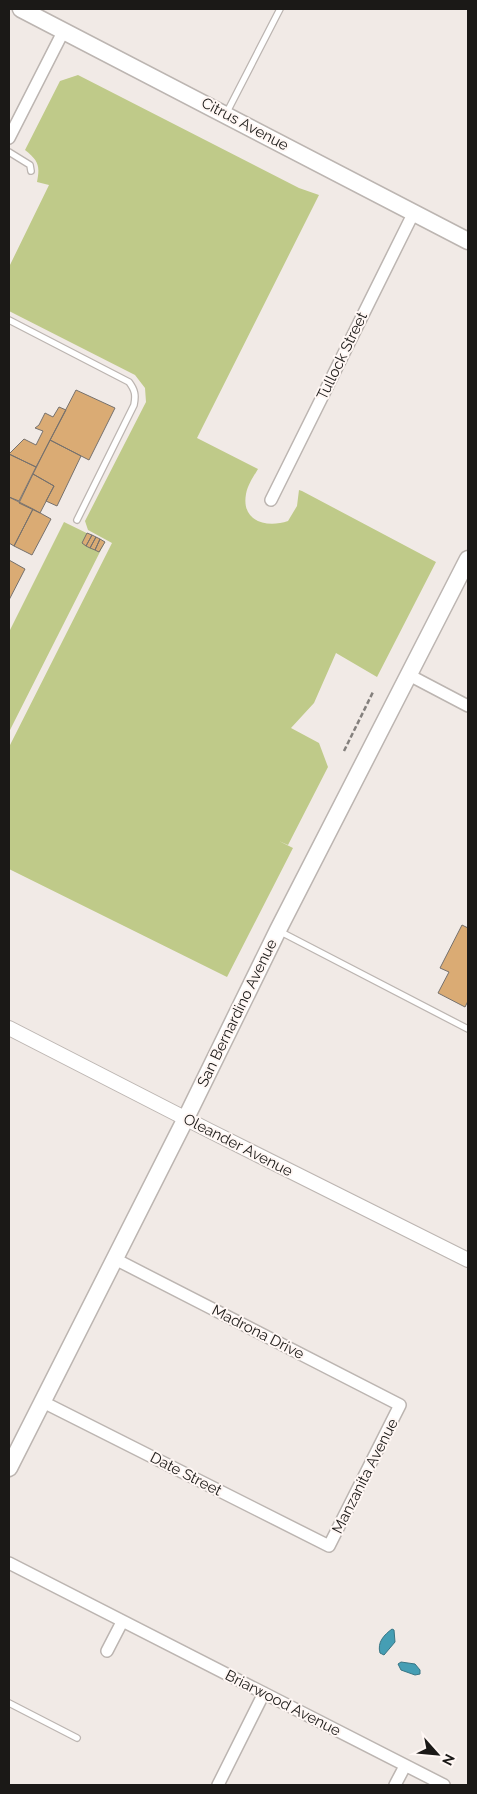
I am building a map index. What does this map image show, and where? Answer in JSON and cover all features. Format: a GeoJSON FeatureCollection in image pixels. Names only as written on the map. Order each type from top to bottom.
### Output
{"type":"FeatureCollection","features":[{"type":"Feature","properties":{"kind":"main road","name":"Citrus Avenue"},"geometry":{"type":"LineString","coordinates":[[21,9],[468,240]]}},
{"type":"Feature","properties":{"kind":"main road","name":"San Bernardino Avenue"},"geometry":{"type":"LineString","coordinates":[[9,1468],[186,1118],[278,930],[468,559]]}},
{"type":"Feature","properties":{"kind":"street"},"geometry":{"type":"LineString","coordinates":[[9,138],[64,30]]}},
{"type":"Feature","properties":{"kind":"street","name":"Tullock Street"},"geometry":{"type":"LineString","coordinates":[[270,500],[414,212]]}},
{"type":"Feature","properties":{"kind":"street"},"geometry":{"type":"LineString","coordinates":[[409,676],[468,706]]}},
{"type":"Feature","properties":{"kind":"street","name":"Oleander Avenue"},"geometry":{"type":"LineString","coordinates":[[9,1028],[468,1260]]}},
{"type":"Feature","properties":{"kind":"street","name":"Madrona Drive"},"geometry":{"type":"LineString","coordinates":[[115,1259],[400,1405]]}},
{"type":"Feature","properties":{"kind":"street","name":"Date Street"},"geometry":{"type":"LineString","coordinates":[[43,1402],[330,1546]]}},
{"type":"Feature","properties":{"kind":"street","name":"Manzanita Avenue"},"geometry":{"type":"LineString","coordinates":[[330,1546],[400,1405]]}},
{"type":"Feature","properties":{"kind":"street","name":"Briarwood Avenue"},"geometry":{"type":"LineString","coordinates":[[9,1562],[122,1622],[444,1785]]}},
{"type":"Feature","properties":{"kind":"street"},"geometry":{"type":"LineString","coordinates":[[107,1651],[122,1622]]}},
{"type":"Feature","properties":{"kind":"street"},"geometry":{"type":"LineString","coordinates":[[218,1785],[264,1693]]}},
{"type":"Feature","properties":{"kind":"street"},"geometry":{"type":"LineString","coordinates":[[395,1785],[405,1766]]}},
{"type":"Feature","properties":{"kind":"lane"},"geometry":{"type":"LineString","coordinates":[[226,114],[280,9]]}},
{"type":"Feature","properties":{"kind":"lane"},"geometry":{"type":"LineString","coordinates":[[9,152],[30,165],[32,171]]}},
{"type":"Feature","properties":{"kind":"lane"},"geometry":{"type":"LineString","coordinates":[[9,320],[129,382],[135,389],[134,405],[77,520]]}},
{"type":"Feature","properties":{"kind":"lane"},"geometry":{"type":"LineString","coordinates":[[278,930],[468,1029]]}},
{"type":"Feature","properties":{"kind":"lane"},"geometry":{"type":"LineString","coordinates":[[9,1703],[77,1738]]}},
{"type":"Feature","properties":{"kind":"path"},"geometry":{"type":"LineString","coordinates":[[344,751],[374,692]]}},
{"type":"Feature","properties":{"kind":"green space"},"geometry":{"type":"Polygon","coordinates":[[[78,75],[299,188],[319,195],[197,438],[258,469],[251,480],[246,494],[248,511],[257,521],[272,524],[288,521],[297,506],[299,490],[436,562],[377,677],[336,653],[314,703],[291,728],[319,743],[328,767],[288,845],[279,841],[293,848],[227,977],[9,869],[9,747],[112,543],[88,530],[85,521],[146,402],[145,388],[135,375],[9,311],[9,267],[49,185],[37,182],[36,161],[25,150],[60,81],[78,75]]]}},
{"type":"Feature","properties":{"kind":"green space"},"geometry":{"type":"Polygon","coordinates":[[[64,522],[105,542],[9,732],[9,632],[64,522]]]}},
{"type":"Feature","properties":{"kind":"water"},"geometry":{"type":"Polygon","coordinates":[[[392,1629],[394,1630],[395,1642],[384,1655],[380,1653],[379,1645],[384,1636],[392,1629]]]}},
{"type":"Feature","properties":{"kind":"water"},"geometry":{"type":"Polygon","coordinates":[[[401,1662],[415,1664],[420,1670],[420,1674],[415,1675],[401,1670],[398,1664],[401,1662]]]}},
{"type":"Feature","properties":{"kind":"building"},"geometry":{"type":"Polygon","coordinates":[[[76,390],[115,408],[89,460],[50,440],[76,390]]]}},
{"type":"Feature","properties":{"kind":"building"},"geometry":{"type":"Polygon","coordinates":[[[59,407],[66,410],[36,467],[9,454],[24,439],[36,445],[43,431],[35,428],[39,425],[45,413],[53,417],[59,407]]]}},
{"type":"Feature","properties":{"kind":"building"},"geometry":{"type":"Polygon","coordinates":[[[50,440],[81,456],[57,506],[46,501],[54,486],[33,474],[50,440]]]}},
{"type":"Feature","properties":{"kind":"building"},"geometry":{"type":"Polygon","coordinates":[[[9,454],[36,467],[19,501],[9,497],[9,454]]]}},
{"type":"Feature","properties":{"kind":"building"},"geometry":{"type":"Polygon","coordinates":[[[33,474],[54,486],[40,513],[19,503],[33,474]]]}},
{"type":"Feature","properties":{"kind":"building"},"geometry":{"type":"Polygon","coordinates":[[[9,497],[33,509],[14,546],[9,543],[9,497]]]}},
{"type":"Feature","properties":{"kind":"building"},"geometry":{"type":"Polygon","coordinates":[[[33,509],[51,519],[32,555],[14,546],[33,509]]]}},
{"type":"Feature","properties":{"kind":"building"},"geometry":{"type":"Polygon","coordinates":[[[87,533],[92,535],[86,546],[82,543],[87,533]]]}},
{"type":"Feature","properties":{"kind":"building"},"geometry":{"type":"Polygon","coordinates":[[[92,535],[96,537],[90,548],[86,546],[92,535]]]}},
{"type":"Feature","properties":{"kind":"building"},"geometry":{"type":"Polygon","coordinates":[[[96,537],[100,539],[95,550],[90,548],[96,537]]]}},
{"type":"Feature","properties":{"kind":"building"},"geometry":{"type":"Polygon","coordinates":[[[100,539],[105,542],[99,552],[95,550],[100,539]]]}},
{"type":"Feature","properties":{"kind":"building"},"geometry":{"type":"Polygon","coordinates":[[[9,560],[25,569],[9,600],[9,560]]]}},
{"type":"Feature","properties":{"kind":"building"},"geometry":{"type":"Polygon","coordinates":[[[462,925],[468,928],[468,1001],[465,1007],[438,993],[449,972],[440,968],[462,925]]]}}]}
